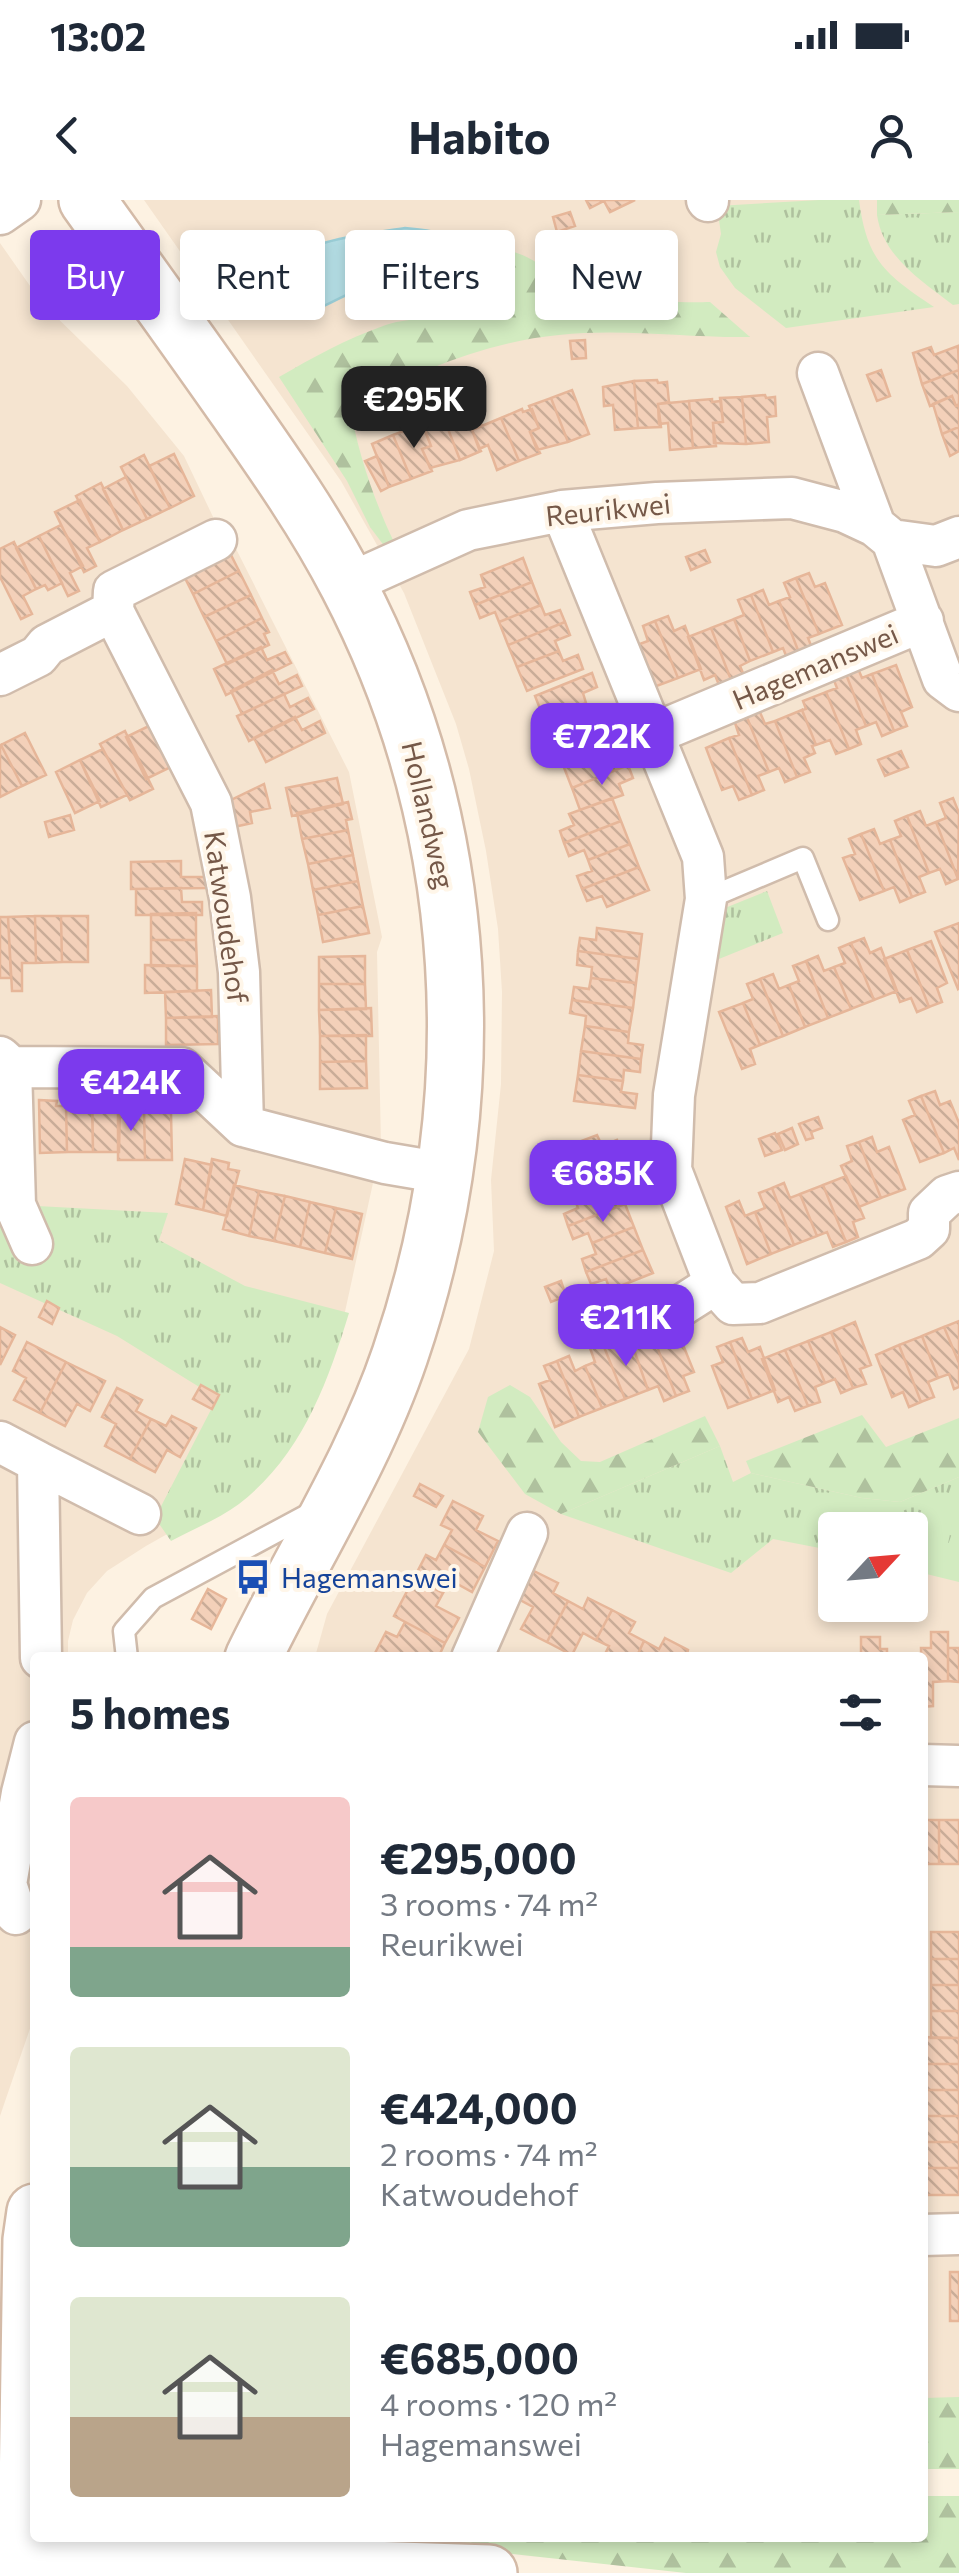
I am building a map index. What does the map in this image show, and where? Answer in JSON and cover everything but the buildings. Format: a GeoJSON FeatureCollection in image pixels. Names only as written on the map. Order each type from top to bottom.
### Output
{"type":"FeatureCollection","features":[{"type":"Feature","properties":{"kind":"street"},"geometry":{"type":"LineString","coordinates":[[0,214],[20,200]]}},
{"type":"Feature","properties":{"kind":"street","name":"Hollandweg"},"geometry":{"type":"LineString","coordinates":[[87,200],[284,478],[348,584],[376,642],[410,732],[432,813],[450,909],[457,1019],[455,1088],[431,1247],[399,1358],[371,1428],[256,1652]]}},
{"type":"Feature","properties":{"kind":"street"},"geometry":{"type":"LineString","coordinates":[[818,373],[923,621],[943,679],[959,691]]}},
{"type":"Feature","properties":{"kind":"street","name":"Reurikwei"},"geometry":{"type":"LineString","coordinates":[[348,584],[468,530],[562,511],[657,503],[792,498],[818,502],[883,533],[936,546],[959,538]]}},
{"type":"Feature","properties":{"kind":"street"},"geometry":{"type":"LineString","coordinates":[[562,511],[703,856],[706,899],[674,1095],[670,1170],[715,1284],[733,1304],[760,1302],[918,1239],[928,1229],[929,1213],[947,1196],[959,1192]]}},
{"type":"Feature","properties":{"kind":"street"},"geometry":{"type":"LineString","coordinates":[[0,675],[113,611],[114,591],[216,540]]}},
{"type":"Feature","properties":{"kind":"street","name":"Katwoudehof"},"geometry":{"type":"LineString","coordinates":[[113,611],[211,803],[230,898],[239,972],[244,1126]]}},
{"type":"Feature","properties":{"kind":"street","name":"Hagemanswei"},"geometry":{"type":"LineString","coordinates":[[653,734],[923,621]]}},
{"type":"Feature","properties":{"kind":"street"},"geometry":{"type":"LineString","coordinates":[[32,1244],[15,1205],[6,1062],[181,1068],[244,1126],[385,1163],[444,1173]]}},
{"type":"Feature","properties":{"kind":"street"},"geometry":{"type":"LineString","coordinates":[[627,1321],[679,1307],[715,1284]]}},
{"type":"Feature","properties":{"kind":"street"},"geometry":{"type":"LineString","coordinates":[[0,1442],[140,1514]]}},
{"type":"Feature","properties":{"kind":"street"},"geometry":{"type":"LineString","coordinates":[[38,1462],[40,1652]]}},
{"type":"Feature","properties":{"kind":"street"},"geometry":{"type":"LineString","coordinates":[[478,1652],[528,1533]]}},
{"type":"Feature","properties":{"kind":"street"},"geometry":{"type":"LineString","coordinates":[[928,1765],[959,1766]]}},
{"type":"Feature","properties":{"kind":"street"},"geometry":{"type":"LineString","coordinates":[[17,1921],[6,1884],[30,1766]]}},
{"type":"Feature","properties":{"kind":"street"},"geometry":{"type":"LineString","coordinates":[[928,2235],[959,2234]]}},
{"type":"Feature","properties":{"kind":"street"},"geometry":{"type":"LineString","coordinates":[[43,2560],[490,2573]]}},
{"type":"Feature","properties":{"kind":"lane"},"geometry":{"type":"LineString","coordinates":[[706,899],[802,858],[828,920]]}},
{"type":"Feature","properties":{"kind":"lane"},"geometry":{"type":"LineString","coordinates":[[126,1652],[124,1631],[153,1598],[334,1502]]}},
{"type":"Feature","properties":{"kind":"shaded area"},"geometry":{"type":"Polygon","coordinates":[[[144,200],[959,200],[959,2430],[928,2430],[928,1652],[316,1652],[327,1614],[469,1349],[494,1251],[491,1180],[501,1084],[498,929],[486,851],[456,724],[404,593],[341,481],[228,320],[325,320],[325,230],[180,230],[180,251],[144,200]]]}},
{"type":"Feature","properties":{"kind":"shaded area"},"geometry":{"type":"Polygon","coordinates":[[[0,243],[30,286],[30,320],[59,320],[127,386],[184,456],[225,542],[231,539],[349,772],[382,937],[377,952],[381,1146],[338,1344],[240,1493],[107,1571],[87,1593],[73,1620],[68,1652],[30,1652],[30,2029],[0,2116],[0,243]]]}},
{"type":"Feature","properties":{"kind":"green space"},"geometry":{"type":"Polygon","coordinates":[[[859,200],[867,238],[881,264],[934,307],[786,328],[735,288],[720,267],[716,252],[721,234],[717,206],[859,200]]]}},
{"type":"Feature","properties":{"kind":"green space"},"geometry":{"type":"Polygon","coordinates":[[[877,200],[959,200],[959,212],[877,215],[877,200]]]}},
{"type":"Feature","properties":{"kind":"green space"},"geometry":{"type":"Polygon","coordinates":[[[959,212],[959,304],[953,305],[896,256],[877,215],[959,212]]]}},
{"type":"Feature","properties":{"kind":"green space"},"geometry":{"type":"Polygon","coordinates":[[[515,252],[535,262],[535,320],[678,320],[678,301],[710,302],[750,337],[607,332],[531,339],[452,360],[350,404],[367,474],[393,540],[385,547],[279,377],[330,349],[392,323],[515,320],[515,252]]]}},
{"type":"Feature","properties":{"kind":"green space"},"geometry":{"type":"Polygon","coordinates":[[[767,891],[783,933],[714,961],[720,910],[767,891]]]}},
{"type":"Feature","properties":{"kind":"green space"},"geometry":{"type":"Polygon","coordinates":[[[0,1204],[168,1213],[159,1240],[245,1286],[349,1313],[309,1417],[279,1464],[239,1504],[171,1541],[155,1518],[217,1398],[117,1336],[0,1283],[0,1204]]]}},
{"type":"Feature","properties":{"kind":"green space"},"geometry":{"type":"Polygon","coordinates":[[[510,1385],[530,1397],[561,1442],[581,1461],[600,1462],[705,1416],[720,1446],[561,1514],[525,1494],[478,1432],[488,1397],[510,1385]]]}},
{"type":"Feature","properties":{"kind":"green space"},"geometry":{"type":"Polygon","coordinates":[[[862,1415],[886,1447],[959,1418],[959,1477],[900,1502],[862,1498],[751,1473],[746,1461],[862,1415]]]}},
{"type":"Feature","properties":{"kind":"green space"},"geometry":{"type":"Polygon","coordinates":[[[720,1446],[733,1482],[751,1473],[862,1498],[900,1502],[959,1477],[959,1582],[928,1574],[928,1512],[818,1512],[818,1548],[773,1539],[731,1573],[561,1514],[720,1446]]]}},
{"type":"Feature","properties":{"kind":"green space"},"geometry":{"type":"Polygon","coordinates":[[[840,1502],[889,1512],[837,1512],[840,1502]]]}},
{"type":"Feature","properties":{"kind":"green space"},"geometry":{"type":"Polygon","coordinates":[[[928,1520],[952,1525],[944,1562],[928,1558],[928,1520]]]}},
{"type":"Feature","properties":{"kind":"green space"},"geometry":{"type":"Polygon","coordinates":[[[959,2397],[959,2469],[928,2469],[928,2398],[959,2397]]]}},
{"type":"Feature","properties":{"kind":"green space"},"geometry":{"type":"Polygon","coordinates":[[[928,2496],[959,2496],[959,2573],[686,2573],[402,2542],[928,2542],[928,2496]]]}},
{"type":"Feature","properties":{"kind":"water"},"geometry":{"type":"Polygon","coordinates":[[[345,238],[345,296],[325,305],[325,243],[345,238]]]}},
{"type":"Feature","properties":{"kind":"place","name":"Hagemanswei"},"geometry":{"type":"Point","coordinates":[253,1577]}}]}
